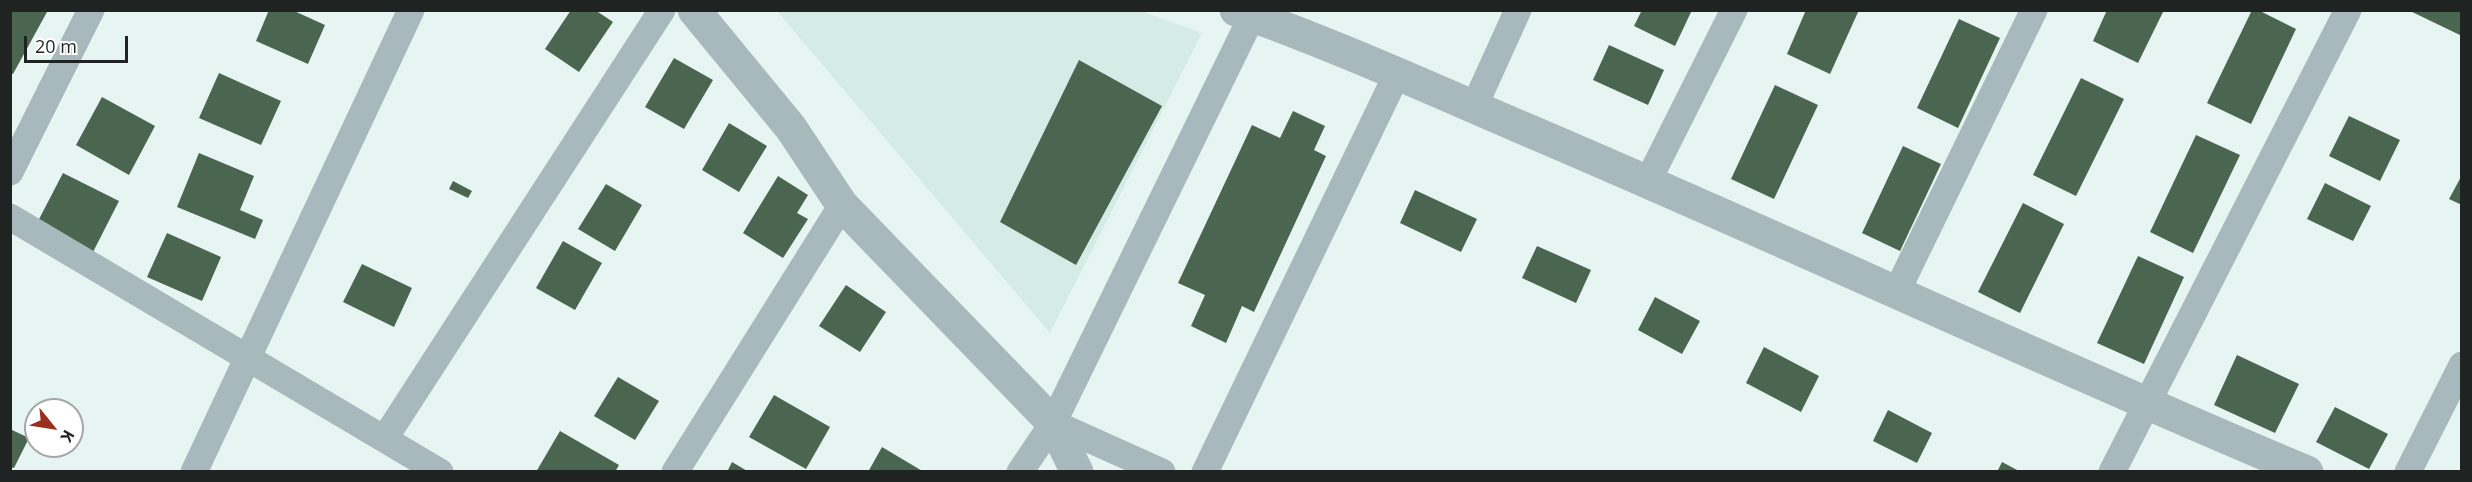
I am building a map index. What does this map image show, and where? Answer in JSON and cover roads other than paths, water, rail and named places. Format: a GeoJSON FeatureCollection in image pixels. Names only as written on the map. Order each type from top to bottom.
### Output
{"type":"FeatureCollection","features":[{"type":"Feature","properties":{"kind":"street"},"geometry":{"type":"LineString","coordinates":[[10,172],[91,10]]}},
{"type":"Feature","properties":{"kind":"street"},"geometry":{"type":"LineString","coordinates":[[194,471],[249,359],[411,10]]}},
{"type":"Feature","properties":{"kind":"street"},"geometry":{"type":"LineString","coordinates":[[385,438],[662,10]]}},
{"type":"Feature","properties":{"kind":"street"},"geometry":{"type":"LineString","coordinates":[[694,10],[791,128],[842,205],[1053,423],[1077,471]]}},
{"type":"Feature","properties":{"kind":"street"},"geometry":{"type":"LineString","coordinates":[[1474,107],[1518,10]]}},
{"type":"Feature","properties":{"kind":"street"},"geometry":{"type":"LineString","coordinates":[[1648,181],[1734,10]]}},
{"type":"Feature","properties":{"kind":"street"},"geometry":{"type":"LineString","coordinates":[[1898,291],[2034,10]]}},
{"type":"Feature","properties":{"kind":"street"},"geometry":{"type":"LineString","coordinates":[[2112,471],[2348,10]]}},
{"type":"Feature","properties":{"kind":"street"},"geometry":{"type":"LineString","coordinates":[[1020,471],[1053,423],[1248,12],[1648,181],[1898,291],[2145,404],[2307,471]]}},
{"type":"Feature","properties":{"kind":"street"},"geometry":{"type":"LineString","coordinates":[[1205,471],[1397,74]]}},
{"type":"Feature","properties":{"kind":"street"},"geometry":{"type":"LineString","coordinates":[[675,471],[842,205]]}},
{"type":"Feature","properties":{"kind":"street"},"geometry":{"type":"LineString","coordinates":[[10,217],[440,471]]}},
{"type":"Feature","properties":{"kind":"street"},"geometry":{"type":"LineString","coordinates":[[2408,471],[2462,365]]}},
{"type":"Feature","properties":{"kind":"street"},"geometry":{"type":"LineString","coordinates":[[1053,423],[1162,471]]}}]}
